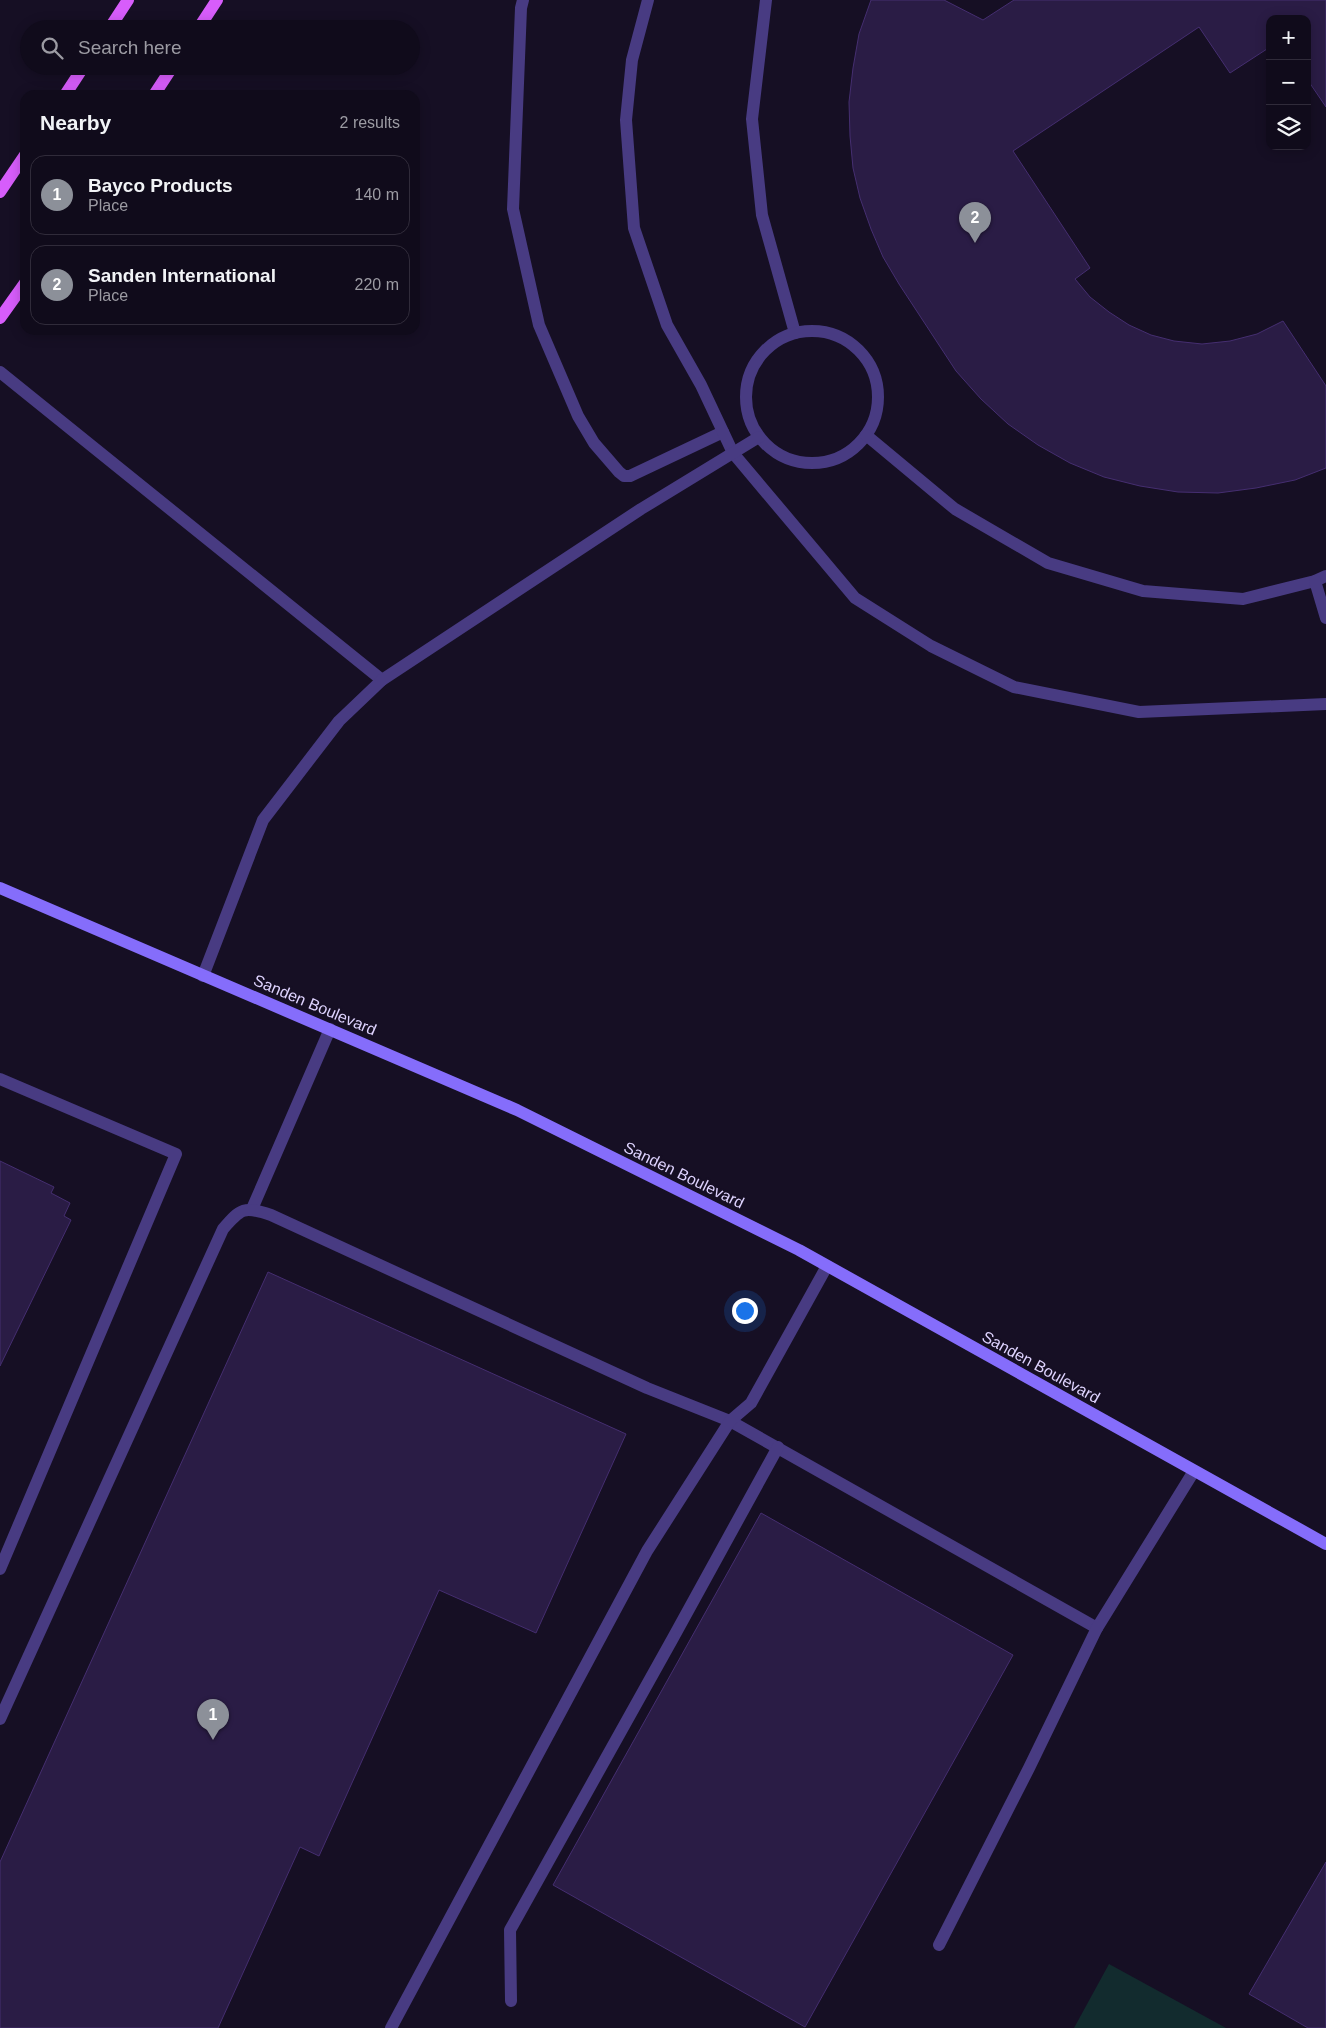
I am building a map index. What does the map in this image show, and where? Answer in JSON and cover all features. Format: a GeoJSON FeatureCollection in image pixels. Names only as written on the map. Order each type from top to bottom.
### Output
{"type":"FeatureCollection","features":[{"type":"Feature","properties":{"kind":"main road"},"geometry":{"type":"LineString","coordinates":[[115,20],[128,0]]}},
{"type":"Feature","properties":{"kind":"main road"},"geometry":{"type":"LineString","coordinates":[[204,20],[217,0]]}},
{"type":"Feature","properties":{"kind":"main road"},"geometry":{"type":"LineString","coordinates":[[68,90],[78,75]]}},
{"type":"Feature","properties":{"kind":"main road"},"geometry":{"type":"LineString","coordinates":[[157,90],[167,75]]}},
{"type":"Feature","properties":{"kind":"main road"},"geometry":{"type":"LineString","coordinates":[[0,192],[20,162]]}},
{"type":"Feature","properties":{"kind":"main road"},"geometry":{"type":"LineString","coordinates":[[0,318],[20,290]]}},
{"type":"Feature","properties":{"kind":"street","name":"Sanden Boulevard"},"geometry":{"type":"LineString","coordinates":[[0,888],[517,1110],[800,1250],[1326,1544]]}},
{"type":"Feature","properties":{"kind":"lane"},"geometry":{"type":"LineString","coordinates":[[523,0],[521,8],[514,209],[539,325],[578,416],[594,443],[624,476],[630,476],[723,432]]}},
{"type":"Feature","properties":{"kind":"lane"},"geometry":{"type":"LineString","coordinates":[[648,0],[632,60],[626,120],[634,228],[667,325],[701,385],[733,453],[855,598],[930,646],[1014,687],[1139,712],[1326,704]]}},
{"type":"Feature","properties":{"kind":"lane"},"geometry":{"type":"LineString","coordinates":[[766,0],[752,118],[762,216],[795,333]]}},
{"type":"Feature","properties":{"kind":"lane"},"geometry":{"type":"LineString","coordinates":[[815,331],[834,335],[852,344],[866,359],[874,377],[878,397],[875,417],[866,435],[854,448],[839,458],[822,462],[804,463],[787,459],[772,450],[759,437],[750,421],[746,404],[747,385],[753,367],[764,352],[778,340],[795,333],[815,331]]}},
{"type":"Feature","properties":{"kind":"lane"},"geometry":{"type":"LineString","coordinates":[[0,372],[382,680]]}},
{"type":"Feature","properties":{"kind":"lane"},"geometry":{"type":"LineString","coordinates":[[866,435],[954,509],[1048,563],[1143,591],[1242,599],[1320,578],[1326,618]]}},
{"type":"Feature","properties":{"kind":"lane"},"geometry":{"type":"LineString","coordinates":[[203,976],[263,820],[339,720],[382,680],[641,509],[759,437]]}},
{"type":"Feature","properties":{"kind":"lane"},"geometry":{"type":"LineString","coordinates":[[252,1208],[330,1029]]}},
{"type":"Feature","properties":{"kind":"lane"},"geometry":{"type":"LineString","coordinates":[[0,1079],[176,1154],[0,1570]]}},
{"type":"Feature","properties":{"kind":"lane"},"geometry":{"type":"LineString","coordinates":[[0,1719],[223,1229],[236,1214],[252,1208],[271,1215],[647,1388],[730,1421],[1097,1628]]}},
{"type":"Feature","properties":{"kind":"lane"},"geometry":{"type":"LineString","coordinates":[[391,2028],[647,1551],[730,1421],[751,1403],[827,1266]]}},
{"type":"Feature","properties":{"kind":"lane"},"geometry":{"type":"LineString","coordinates":[[511,2001],[510,1930],[674,1638],[778,1447]]}},
{"type":"Feature","properties":{"kind":"lane"},"geometry":{"type":"LineString","coordinates":[[939,1945],[1029,1768],[1097,1628],[1194,1471]]}},
{"type":"Feature","properties":{"kind":"green space"},"geometry":{"type":"Polygon","coordinates":[[[1109,1964],[1226,2028],[1074,2028],[1109,1964]]]}},
{"type":"Feature","properties":{"kind":"building"},"geometry":{"type":"Polygon","coordinates":[[[871,0],[944,0],[983,20],[1014,0],[1326,0],[1326,107],[1311,85],[1311,15],[1266,15],[1266,50],[1230,73],[1199,27],[1013,151],[1090,268],[1075,279],[1090,297],[1129,325],[1151,335],[1174,341],[1202,344],[1230,341],[1257,334],[1283,321],[1326,386],[1326,468],[1295,480],[1218,493],[1178,492],[1140,486],[1104,477],[1070,463],[1038,445],[1008,424],[981,399],[956,371],[899,284],[883,257],[860,198],[853,168],[849,102],[859,34],[871,0]]]}},
{"type":"Feature","properties":{"kind":"building"},"geometry":{"type":"Polygon","coordinates":[[[0,1161],[54,1187],[51,1193],[70,1203],[64,1216],[71,1220],[0,1366],[0,1161]]]}},
{"type":"Feature","properties":{"kind":"building"},"geometry":{"type":"Polygon","coordinates":[[[268,1272],[626,1434],[536,1633],[439,1590],[319,1856],[300,1847],[218,2028],[0,2028],[0,1862],[268,1272]]]}},
{"type":"Feature","properties":{"kind":"building"},"geometry":{"type":"Polygon","coordinates":[[[761,1513],[1013,1655],[805,2027],[553,1885],[761,1513]]]}},
{"type":"Feature","properties":{"kind":"building"},"geometry":{"type":"Polygon","coordinates":[[[1326,1862],[1326,2028],[1308,2028],[1249,1994],[1326,1862]]]}},
{"type":"Feature","properties":{"kind":"place","name":"Sanden International"},"geometry":{"type":"Point","coordinates":[975,243]}},
{"type":"Feature","properties":{"kind":"place","name":"Bayco Products"},"geometry":{"type":"Point","coordinates":[213,1740]}}]}
